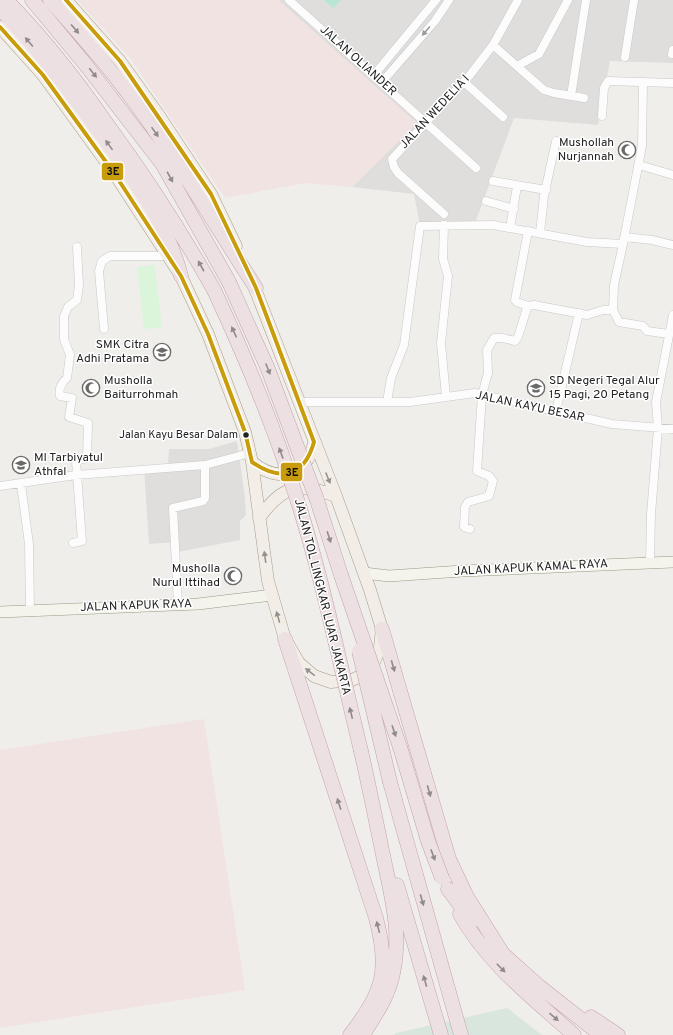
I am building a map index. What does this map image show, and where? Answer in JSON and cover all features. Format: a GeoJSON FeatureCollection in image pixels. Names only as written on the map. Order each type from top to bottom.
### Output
{"type":"FeatureCollection","features":[{"type":"Feature","properties":{"kind":"highway","name":"JALAN TOL LINGKAR LUAR JAKARTA"},"geometry":{"type":"LineString","coordinates":[[6,0],[26,20],[79,84],[151,185],[188,243],[214,290],[258,389],[292,482],[316,567],[370,788]]}},
{"type":"Feature","properties":{"kind":"highway","name":"JALAN TOL LINGKAR LUAR JAKARTA"},"geometry":{"type":"LineString","coordinates":[[32,0],[85,64],[163,165],[229,282],[260,349],[308,473],[341,575]]}},
{"type":"Feature","properties":{"kind":"highway"},"geometry":{"type":"LineString","coordinates":[[50,0],[88,43],[133,99],[256,288]]}},
{"type":"Feature","properties":{"kind":"highway"},"geometry":{"type":"LineString","coordinates":[[0,9],[69,90],[136,182],[158,219],[174,252],[181,276]]}},
{"type":"Feature","properties":{"kind":"highway"},"geometry":{"type":"LineString","coordinates":[[341,575],[390,782],[461,1035]]}},
{"type":"Feature","properties":{"kind":"highway"},"geometry":{"type":"LineString","coordinates":[[341,575],[400,747],[428,841],[445,884],[464,922],[482,948],[537,994],[601,1035]]}},
{"type":"Feature","properties":{"kind":"highway"},"geometry":{"type":"LineString","coordinates":[[382,629],[449,859],[467,897],[503,954],[574,1035]]}},
{"type":"Feature","properties":{"kind":"highway"},"geometry":{"type":"LineString","coordinates":[[285,639],[376,918],[382,948],[384,966],[378,992],[365,1016],[350,1035]]}},
{"type":"Feature","properties":{"kind":"highway"},"geometry":{"type":"LineString","coordinates":[[363,1035],[383,1002],[393,972],[396,924],[370,788]]}},
{"type":"Feature","properties":{"kind":"highway"},"geometry":{"type":"LineString","coordinates":[[370,788],[441,1035]]}},
{"type":"Feature","properties":{"kind":"highway"},"geometry":{"type":"LineString","coordinates":[[445,884],[489,942],[503,954]]}},
{"type":"Feature","properties":{"kind":"highway"},"geometry":{"type":"LineString","coordinates":[[537,994],[580,1010],[618,1035]]}},
{"type":"Feature","properties":{"kind":"highway"},"geometry":{"type":"LineString","coordinates":[[356,1035],[383,1002]]}},
{"type":"Feature","properties":{"kind":"main road"},"geometry":{"type":"LineString","coordinates":[[0,27],[43,75],[114,174],[181,276],[208,334],[245,432],[251,457],[259,518],[272,595],[285,639],[295,657],[307,671],[320,679],[338,682],[358,678],[369,670],[379,653],[382,642],[382,629],[364,572],[336,496],[256,288],[210,194],[185,156],[120,61],[66,0]]}},
{"type":"Feature","properties":{"kind":"main road"},"geometry":{"type":"LineString","coordinates":[[251,457],[266,472],[282,475],[291,473],[300,469],[310,457],[314,442]]}},
{"type":"Feature","properties":{"kind":"main road"},"geometry":{"type":"LineString","coordinates":[[259,518],[269,505],[281,495],[293,490],[305,487],[336,496]]}},
{"type":"Feature","properties":{"kind":"main road","name":"JALAN KAPUK KAMAL RAYA"},"geometry":{"type":"LineString","coordinates":[[364,572],[389,576],[462,571],[673,562]]}},
{"type":"Feature","properties":{"kind":"main road"},"geometry":{"type":"LineString","coordinates":[[370,590],[379,581],[389,576]]}},
{"type":"Feature","properties":{"kind":"main road","name":"JALAN KAPUK RAYA"},"geometry":{"type":"LineString","coordinates":[[0,612],[178,605],[272,595]]}},
{"type":"Feature","properties":{"kind":"street","name":"JALAN OLIANDER"},"geometry":{"type":"LineString","coordinates":[[289,0],[476,168]]}},
{"type":"Feature","properties":{"kind":"street"},"geometry":{"type":"LineString","coordinates":[[374,75],[436,0]]}},
{"type":"Feature","properties":{"kind":"street"},"geometry":{"type":"LineString","coordinates":[[382,82],[435,20],[449,0]]}},
{"type":"Feature","properties":{"kind":"street","name":"JALAN WEDELIA I"},"geometry":{"type":"LineString","coordinates":[[444,214],[394,167],[392,159],[464,82],[493,45],[518,0]]}},
{"type":"Feature","properties":{"kind":"street"},"geometry":{"type":"LineString","coordinates":[[517,66],[539,54],[568,0]]}},
{"type":"Feature","properties":{"kind":"street"},"geometry":{"type":"LineString","coordinates":[[571,96],[586,0]]}},
{"type":"Feature","properties":{"kind":"street"},"geometry":{"type":"LineString","coordinates":[[625,57],[634,0]]}},
{"type":"Feature","properties":{"kind":"street"},"geometry":{"type":"LineString","coordinates":[[493,45],[544,90],[584,98]]}},
{"type":"Feature","properties":{"kind":"street"},"geometry":{"type":"LineString","coordinates":[[602,116],[604,88],[608,81],[673,83]]}},
{"type":"Feature","properties":{"kind":"street"},"geometry":{"type":"LineString","coordinates":[[464,82],[503,117]]}},
{"type":"Feature","properties":{"kind":"street"},"geometry":{"type":"LineString","coordinates":[[643,82],[642,146],[614,285],[613,310],[619,322],[643,326],[647,331],[671,330]]}},
{"type":"Feature","properties":{"kind":"street"},"geometry":{"type":"LineString","coordinates":[[540,233],[546,190],[556,142]]}},
{"type":"Feature","properties":{"kind":"street"},"geometry":{"type":"LineString","coordinates":[[639,165],[673,175]]}},
{"type":"Feature","properties":{"kind":"street"},"geometry":{"type":"LineString","coordinates":[[492,181],[546,190]]}},
{"type":"Feature","properties":{"kind":"street"},"geometry":{"type":"LineString","coordinates":[[510,228],[517,186]]}},
{"type":"Feature","properties":{"kind":"street"},"geometry":{"type":"LineString","coordinates":[[486,201],[514,209]]}},
{"type":"Feature","properties":{"kind":"street"},"geometry":{"type":"LineString","coordinates":[[387,402],[392,378],[404,345],[419,228],[422,225],[493,225],[587,242],[652,240],[673,245]]}},
{"type":"Feature","properties":{"kind":"street"},"geometry":{"type":"LineString","coordinates":[[446,397],[441,343],[448,276],[443,259],[448,225]]}},
{"type":"Feature","properties":{"kind":"street"},"geometry":{"type":"LineString","coordinates":[[528,231],[515,300],[516,302],[526,306],[534,305],[589,315],[603,310],[613,310]]}},
{"type":"Feature","properties":{"kind":"street"},"geometry":{"type":"LineString","coordinates":[[73,543],[82,540],[76,462],[87,458],[88,423],[69,417],[72,398],[60,396],[59,393],[62,382],[67,378],[70,355],[64,339],[64,316],[68,307],[77,300],[79,285],[77,247]]}},
{"type":"Feature","properties":{"kind":"street"},"geometry":{"type":"LineString","coordinates":[[104,329],[99,271],[102,261],[110,256],[168,256]]}},
{"type":"Feature","properties":{"kind":"street"},"geometry":{"type":"LineString","coordinates":[[470,530],[464,527],[465,507],[468,502],[489,496],[493,481],[490,476],[477,471],[482,395],[488,373],[487,350],[492,339],[516,340],[526,314],[526,306]]}},
{"type":"Feature","properties":{"kind":"street"},"geometry":{"type":"LineString","coordinates":[[556,411],[579,313]]}},
{"type":"Feature","properties":{"kind":"street"},"geometry":{"type":"LineString","coordinates":[[650,562],[651,514],[658,428],[656,402],[673,315]]}},
{"type":"Feature","properties":{"kind":"street","name":"JALAN KAYU BESAR"},"geometry":{"type":"LineString","coordinates":[[299,402],[410,402],[475,394],[612,424],[673,429]]}},
{"type":"Feature","properties":{"kind":"street"},"geometry":{"type":"LineString","coordinates":[[0,486],[76,475],[205,465],[251,457]]}},
{"type":"Feature","properties":{"kind":"street"},"geometry":{"type":"LineString","coordinates":[[178,605],[173,508],[203,501],[206,498],[205,465]]}},
{"type":"Feature","properties":{"kind":"street"},"geometry":{"type":"LineString","coordinates":[[21,484],[30,544],[30,610]]}},
{"type":"Feature","properties":{"kind":"shaded area"},"geometry":{"type":"Polygon","coordinates":[[[77,0],[278,0],[417,123],[352,187],[305,183],[225,198],[130,58],[77,0]]]}},
{"type":"Feature","properties":{"kind":"shaded area"},"geometry":{"type":"Polygon","coordinates":[[[278,0],[673,0],[673,63],[610,61],[598,125],[514,118],[475,223],[420,225],[414,194],[352,187],[416,123],[278,0]]]}},
{"type":"Feature","properties":{"kind":"shaded area"},"geometry":{"type":"Polygon","coordinates":[[[237,441],[246,515],[240,521],[240,540],[178,552],[176,542],[149,544],[144,468],[168,465],[169,449],[209,449],[237,441]]]}},
{"type":"Feature","properties":{"kind":"shaded area"},"geometry":{"type":"Polygon","coordinates":[[[204,719],[245,990],[0,1028],[0,750],[204,719]]]}},
{"type":"Feature","properties":{"kind":"shaded area"},"geometry":{"type":"Polygon","coordinates":[[[507,1008],[542,1035],[394,1035],[396,1033],[507,1008]]]}},
{"type":"Feature","properties":{"kind":"green space"},"geometry":{"type":"Polygon","coordinates":[[[324,0],[341,0],[333,8],[324,0]]]}},
{"type":"Feature","properties":{"kind":"green space"},"geometry":{"type":"Polygon","coordinates":[[[155,265],[162,327],[144,329],[137,267],[155,265]]]}},
{"type":"Feature","properties":{"kind":"transit line","name":"3E"},"geometry":{"type":"LineString","coordinates":[[0,27],[43,75],[114,173],[181,276],[208,334],[245,432],[252,462],[273,472],[282,474],[290,473],[298,469],[304,463],[310,454],[314,442],[256,288],[211,194],[120,61],[66,0]]}},
{"type":"Feature","properties":{"kind":"place","name":"Mushollah Nurjannah"},"geometry":{"type":"Point","coordinates":[627,150]}},
{"type":"Feature","properties":{"kind":"place","name":"SMK Citra Adhi Pratama"},"geometry":{"type":"Point","coordinates":[162,352]}},
{"type":"Feature","properties":{"kind":"place","name":"Musholla Baiturrohmah"},"geometry":{"type":"Point","coordinates":[91,388]}},
{"type":"Feature","properties":{"kind":"place","name":"SD Negeri Tegal Alur 15 Pagi, 20 Petang"},"geometry":{"type":"Point","coordinates":[536,388]}},
{"type":"Feature","properties":{"kind":"place","name":"Jalan Kayu Besar Dalam"},"geometry":{"type":"Point","coordinates":[246,435]}},
{"type":"Feature","properties":{"kind":"place","name":"MI Tarbiyatul Athfal"},"geometry":{"type":"Point","coordinates":[21,465]}},
{"type":"Feature","properties":{"kind":"place","name":"Musholla Nurul Ittihad"},"geometry":{"type":"Point","coordinates":[233,576]}}]}
